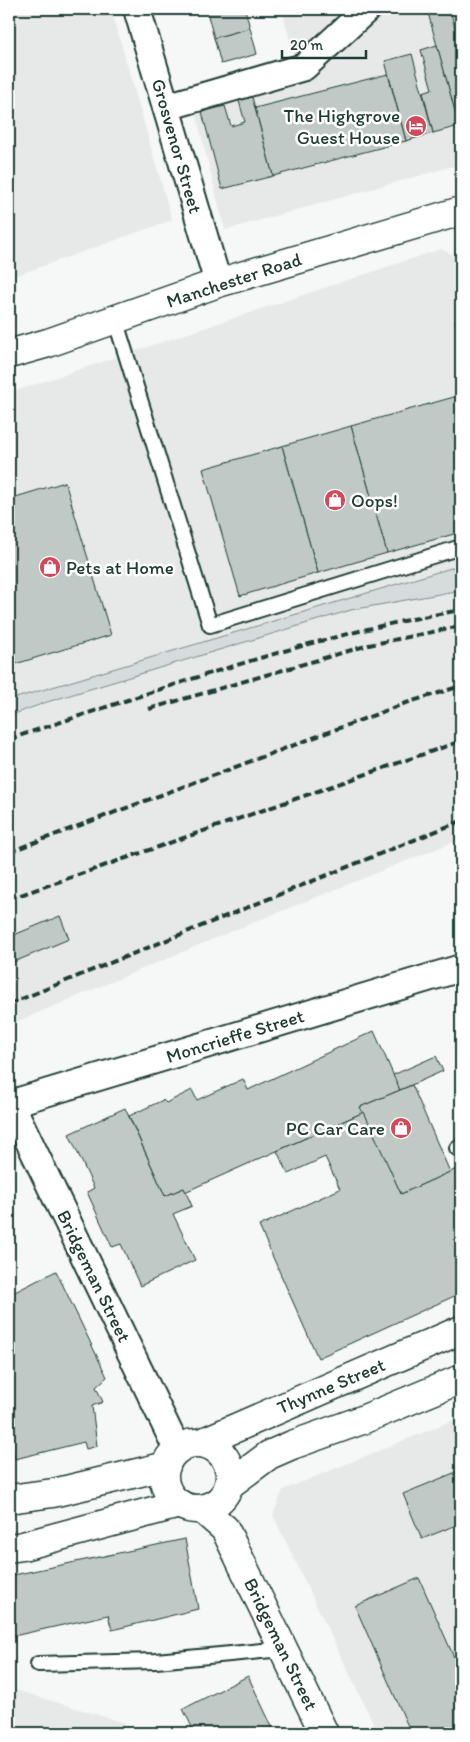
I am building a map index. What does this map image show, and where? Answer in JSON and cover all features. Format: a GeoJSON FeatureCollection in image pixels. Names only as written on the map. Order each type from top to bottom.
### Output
{"type":"FeatureCollection","features":[{"type":"Feature","properties":{"kind":"street","name":"Grosvenor Street"},"geometry":{"type":"LineString","coordinates":[[138,9],[218,283]]}},
{"type":"Feature","properties":{"kind":"street"},"geometry":{"type":"LineString","coordinates":[[166,108],[304,67],[367,9]]}},
{"type":"Feature","properties":{"kind":"street","name":"Manchester Road"},"geometry":{"type":"LineString","coordinates":[[9,354],[48,343],[218,283],[461,211]]}},
{"type":"Feature","properties":{"kind":"street","name":"Moncrieffe Street"},"geometry":{"type":"LineString","coordinates":[[10,1104],[461,968]]}},
{"type":"Feature","properties":{"kind":"street","name":"Bridgeman Street"},"geometry":{"type":"LineString","coordinates":[[10,1104],[181,1453]]}},
{"type":"Feature","properties":{"kind":"street","name":"Thynne Street"},"geometry":{"type":"LineString","coordinates":[[9,1499],[53,1493],[181,1453],[461,1330]]}},
{"type":"Feature","properties":{"kind":"street","name":"Thynne Street"},"geometry":{"type":"LineString","coordinates":[[228,1489],[269,1456],[292,1445],[362,1420],[461,1379]]}},
{"type":"Feature","properties":{"kind":"street"},"geometry":{"type":"LineString","coordinates":[[9,1548],[191,1506],[211,1506],[220,1500],[228,1489],[230,1473],[224,1457],[212,1446],[181,1453],[164,1478],[166,1488],[172,1497],[191,1506]]}},
{"type":"Feature","properties":{"kind":"street","name":"Bridgeman Street"},"geometry":{"type":"LineString","coordinates":[[228,1489],[225,1529],[324,1733]]}},
{"type":"Feature","properties":{"kind":"street","name":"Bridgeman Street"},"geometry":{"type":"LineString","coordinates":[[191,1506],[225,1529]]}},
{"type":"Feature","properties":{"kind":"lane"},"geometry":{"type":"LineString","coordinates":[[115,319],[210,625],[461,547]]}},
{"type":"Feature","properties":{"kind":"lane"},"geometry":{"type":"LineString","coordinates":[[38,1664],[156,1661],[283,1649]]}},
{"type":"Feature","properties":{"kind":"shaded area"},"geometry":{"type":"Polygon","coordinates":[[[9,9],[111,9],[172,220],[9,278],[9,9]]]}},
{"type":"Feature","properties":{"kind":"shaded area"},"geometry":{"type":"Polygon","coordinates":[[[282,9],[461,9],[461,164],[225,230],[196,114],[197,85],[295,60],[282,9]]]}},
{"type":"Feature","properties":{"kind":"shaded area"},"geometry":{"type":"Polygon","coordinates":[[[441,249],[461,259],[461,565],[9,700],[9,393],[441,249]]]}},
{"type":"Feature","properties":{"kind":"shaded area"},"geometry":{"type":"Polygon","coordinates":[[[461,565],[461,590],[351,610],[47,702],[9,716],[9,700],[461,565]]]}},
{"type":"Feature","properties":{"kind":"shaded area"},"geometry":{"type":"Polygon","coordinates":[[[461,590],[461,839],[237,929],[9,1025],[9,716],[47,702],[351,610],[461,590]]]}},
{"type":"Feature","properties":{"kind":"shaded area"},"geometry":{"type":"Polygon","coordinates":[[[461,1417],[461,1733],[378,1733],[273,1515],[283,1490],[461,1417]]]}},
{"type":"Feature","properties":{"kind":"shaded area"},"geometry":{"type":"Polygon","coordinates":[[[9,1688],[125,1723],[123,1733],[9,1733],[9,1688]]]}},
{"type":"Feature","properties":{"kind":"building"},"geometry":{"type":"Polygon","coordinates":[[[218,9],[245,9],[250,28],[214,38],[207,12],[218,9]]]}},
{"type":"Feature","properties":{"kind":"building"},"geometry":{"type":"Polygon","coordinates":[[[427,9],[450,9],[461,52],[461,126],[459,126],[427,9]]]}},
{"type":"Feature","properties":{"kind":"building"},"geometry":{"type":"Polygon","coordinates":[[[250,28],[257,54],[221,64],[214,38],[250,28]]]}},
{"type":"Feature","properties":{"kind":"building"},"geometry":{"type":"Polygon","coordinates":[[[437,45],[459,126],[433,133],[423,92],[432,89],[421,50],[437,45]]]}},
{"type":"Feature","properties":{"kind":"building"},"geometry":{"type":"Polygon","coordinates":[[[412,54],[433,133],[406,141],[385,61],[412,54]]]}},
{"type":"Feature","properties":{"kind":"building"},"geometry":{"type":"Polygon","coordinates":[[[388,74],[406,141],[273,176],[255,108],[388,74]]]}},
{"type":"Feature","properties":{"kind":"building"},"geometry":{"type":"Polygon","coordinates":[[[252,97],[273,176],[222,189],[202,112],[225,106],[231,126],[245,122],[239,101],[252,97]]]}},
{"type":"Feature","properties":{"kind":"building"},"geometry":{"type":"Polygon","coordinates":[[[461,319],[461,342],[455,321],[461,319]]]}},
{"type":"Feature","properties":{"kind":"building"},"geometry":{"type":"Polygon","coordinates":[[[461,395],[461,532],[387,553],[351,426],[461,395]]]}},
{"type":"Feature","properties":{"kind":"building","name":"Oops!"},"geometry":{"type":"Polygon","coordinates":[[[351,426],[387,553],[318,573],[282,446],[351,426]]]}},
{"type":"Feature","properties":{"kind":"building"},"geometry":{"type":"Polygon","coordinates":[[[282,446],[318,573],[240,596],[203,469],[282,446]]]}},
{"type":"Feature","properties":{"kind":"building","name":"Pets at Home"},"geometry":{"type":"Polygon","coordinates":[[[65,482],[111,635],[12,665],[9,655],[9,499],[65,482]]]}},
{"type":"Feature","properties":{"kind":"building"},"geometry":{"type":"Polygon","coordinates":[[[60,916],[69,939],[9,964],[9,937],[60,916]]]}},
{"type":"Feature","properties":{"kind":"building"},"geometry":{"type":"Polygon","coordinates":[[[374,1031],[400,1090],[360,1107],[364,1112],[185,1192],[184,1188],[165,1196],[129,1116],[163,1100],[166,1103],[192,1090],[197,1100],[243,1079],[248,1090],[374,1031]]]}},
{"type":"Feature","properties":{"kind":"building"},"geometry":{"type":"Polygon","coordinates":[[[436,1056],[443,1071],[400,1090],[393,1075],[436,1056]]]}},
{"type":"Feature","properties":{"kind":"building","name":"PC Car Care"},"geometry":{"type":"Polygon","coordinates":[[[412,1085],[450,1172],[401,1194],[360,1107],[412,1085]]]}},
{"type":"Feature","properties":{"kind":"building"},"geometry":{"type":"Polygon","coordinates":[[[125,1108],[165,1196],[184,1188],[192,1206],[173,1214],[195,1260],[140,1286],[121,1244],[112,1247],[87,1192],[94,1188],[69,1134],[125,1108]]]}},
{"type":"Feature","properties":{"kind":"building"},"geometry":{"type":"Polygon","coordinates":[[[364,1112],[401,1194],[461,1167],[461,1293],[318,1358],[259,1226],[340,1189],[325,1157],[288,1174],[277,1151],[364,1112]]]}},
{"type":"Feature","properties":{"kind":"building"},"geometry":{"type":"Polygon","coordinates":[[[9,1179],[13,1187],[9,1198],[9,1179]]]}},
{"type":"Feature","properties":{"kind":"building"},"geometry":{"type":"Polygon","coordinates":[[[56,1271],[107,1377],[96,1387],[103,1402],[92,1406],[97,1446],[86,1449],[84,1442],[15,1459],[9,1431],[9,1295],[56,1271]]]}},
{"type":"Feature","properties":{"kind":"building"},"geometry":{"type":"Polygon","coordinates":[[[461,1470],[461,1523],[422,1539],[403,1494],[461,1470]]]}},
{"type":"Feature","properties":{"kind":"building"},"geometry":{"type":"Polygon","coordinates":[[[185,1539],[198,1609],[112,1630],[108,1615],[9,1637],[9,1576],[185,1539]]]}},
{"type":"Feature","properties":{"kind":"building"},"geometry":{"type":"Polygon","coordinates":[[[419,1578],[461,1673],[461,1733],[411,1733],[355,1606],[419,1578]]]}},
{"type":"Feature","properties":{"kind":"building"},"geometry":{"type":"Polygon","coordinates":[[[248,1676],[275,1733],[195,1733],[183,1709],[248,1676]]]}},
{"type":"Feature","properties":{"kind":"railway"},"geometry":{"type":"LineString","coordinates":[[9,739],[233,666],[289,650],[346,634],[461,610]]}},
{"type":"Feature","properties":{"kind":"railway"},"geometry":{"type":"LineString","coordinates":[[149,709],[369,645],[461,626]]}},
{"type":"Feature","properties":{"kind":"railway"},"geometry":{"type":"LineString","coordinates":[[9,852],[406,703],[461,686]]}},
{"type":"Feature","properties":{"kind":"railway"},"geometry":{"type":"LineString","coordinates":[[9,899],[461,741]]}},
{"type":"Feature","properties":{"kind":"railway"},"geometry":{"type":"LineString","coordinates":[[9,1004],[461,821]]}},
{"type":"Feature","properties":{"kind":"place","name":"The Highgrove Guest House"},"geometry":{"type":"Point","coordinates":[416,126]}},
{"type":"Feature","properties":{"kind":"place","name":"Oops!"},"geometry":{"type":"Point","coordinates":[335,500]}},
{"type":"Feature","properties":{"kind":"place","name":"Pets at Home"},"geometry":{"type":"Point","coordinates":[50,567]}},
{"type":"Feature","properties":{"kind":"place","name":"PC Car Care"},"geometry":{"type":"Point","coordinates":[401,1128]}}]}
